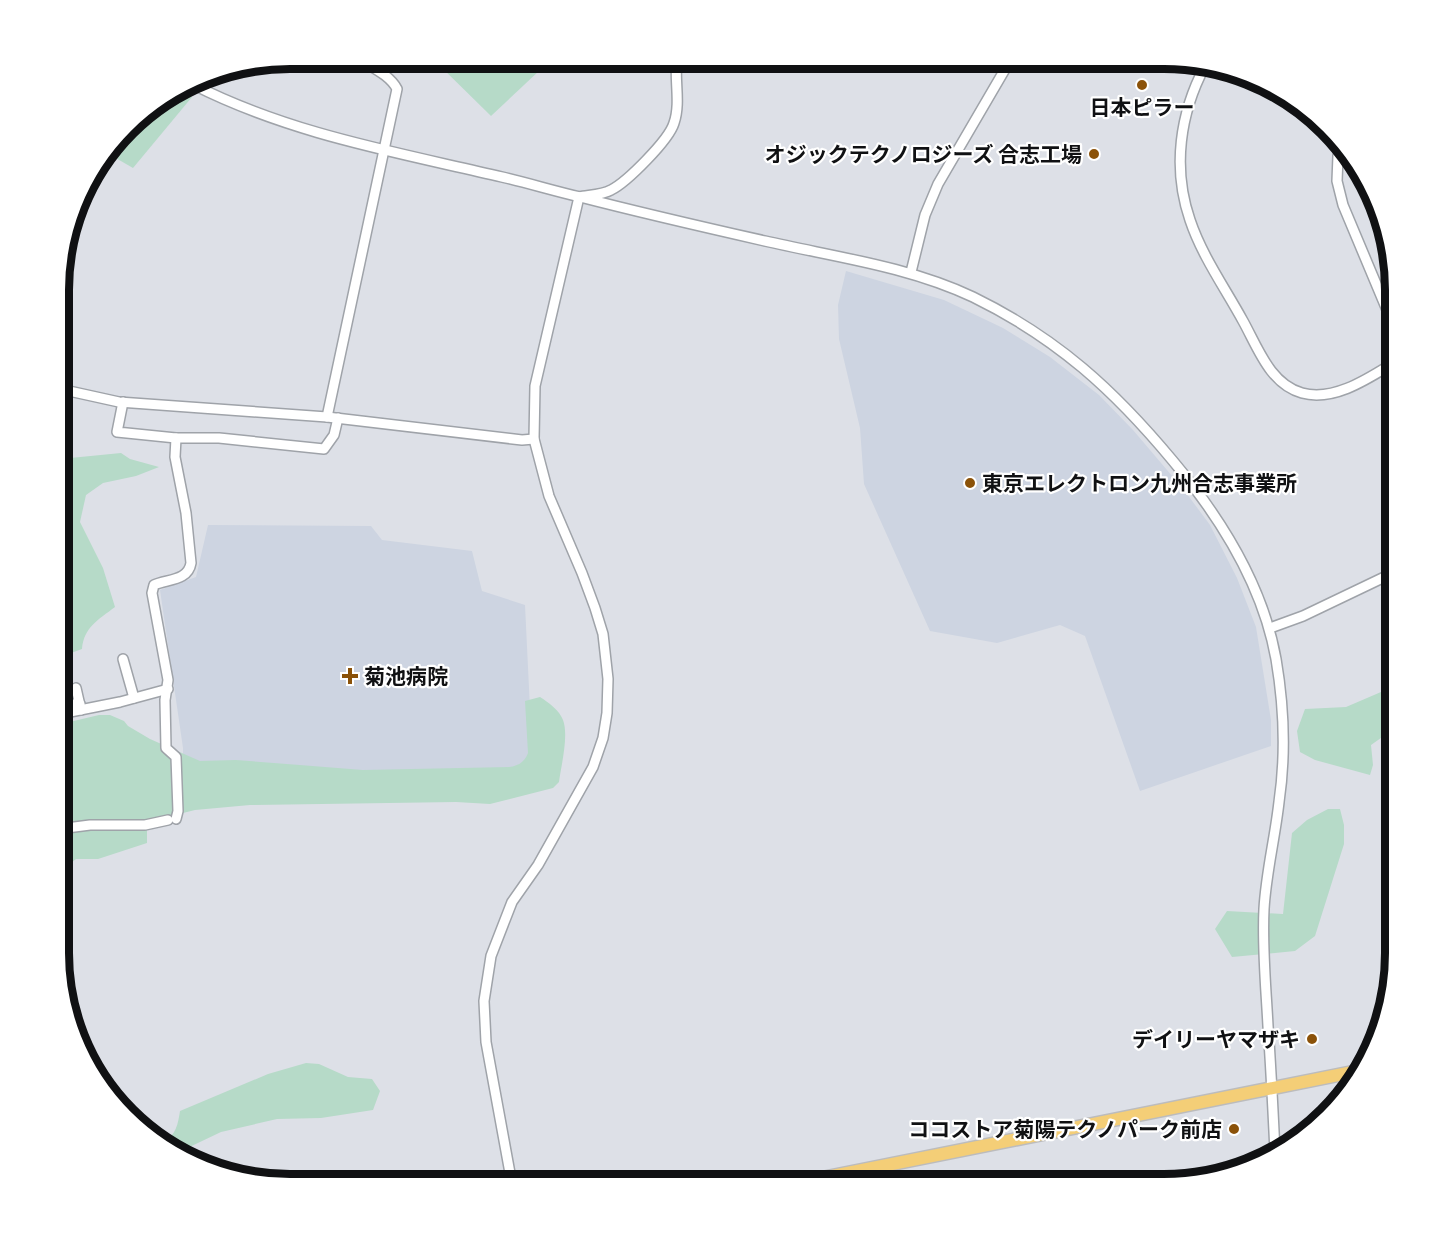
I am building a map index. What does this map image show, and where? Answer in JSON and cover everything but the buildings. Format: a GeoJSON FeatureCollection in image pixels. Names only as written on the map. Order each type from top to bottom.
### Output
{"type":"FeatureCollection","features":[{"type":"Feature","properties":{"kind":"main road"},"geometry":{"type":"LineString","coordinates":[[842,1174],[1350,1073]]}},
{"type":"Feature","properties":{"kind":"street"},"geometry":{"type":"LineString","coordinates":[[327,417],[397,89],[375,69]]}},
{"type":"Feature","properties":{"kind":"street"},"geometry":{"type":"LineString","coordinates":[[579,197],[610,191],[645,162],[663,141],[675,122],[675,69]]}},
{"type":"Feature","properties":{"kind":"street"},"geometry":{"type":"LineString","coordinates":[[911,272],[925,215],[938,184],[1005,69]]}},
{"type":"Feature","properties":{"kind":"street"},"geometry":{"type":"LineString","coordinates":[[1202,72],[1186,110],[1179,150],[1182,186],[1190,220],[1208,260],[1272,373],[1290,388],[1304,394],[1324,395],[1340,391],[1385,367]]}},
{"type":"Feature","properties":{"kind":"street"},"geometry":{"type":"LineString","coordinates":[[201,88],[262,116],[311,132],[384,151],[540,186],[768,242],[911,272],[972,297],[1009,316],[1049,341],[1092,375],[1167,454],[1208,507],[1225,532],[1242,565],[1270,628],[1280,681],[1284,728],[1280,801],[1266,883],[1263,934],[1274,1144]]}},
{"type":"Feature","properties":{"kind":"street"},"geometry":{"type":"LineString","coordinates":[[1338,154],[1337,181],[1343,205],[1385,305]]}},
{"type":"Feature","properties":{"kind":"street"},"geometry":{"type":"LineString","coordinates":[[510,1174],[486,1042],[484,1001],[491,956],[512,902],[538,865],[593,767],[603,738],[608,691],[603,634],[595,608],[549,496],[534,439],[535,386],[579,197]]}},
{"type":"Feature","properties":{"kind":"street"},"geometry":{"type":"LineString","coordinates":[[69,391],[123,402],[327,417],[522,440],[534,439]]}},
{"type":"Feature","properties":{"kind":"street"},"geometry":{"type":"LineString","coordinates":[[123,402],[117,432],[176,438],[219,438],[324,449],[334,435],[338,418]]}},
{"type":"Feature","properties":{"kind":"street"},"geometry":{"type":"LineString","coordinates":[[69,828],[90,825],[145,825],[172,819],[178,812],[176,758],[166,748],[165,700],[168,680],[152,593],[154,585],[184,576],[190,569],[191,563],[186,513],[175,457],[176,438]]}},
{"type":"Feature","properties":{"kind":"street"},"geometry":{"type":"LineString","coordinates":[[1270,628],[1303,616],[1385,577]]}},
{"type":"Feature","properties":{"kind":"street"},"geometry":{"type":"LineString","coordinates":[[123,659],[134,698]]}},
{"type":"Feature","properties":{"kind":"street"},"geometry":{"type":"LineString","coordinates":[[76,688],[80,707]]}},
{"type":"Feature","properties":{"kind":"street"},"geometry":{"type":"LineString","coordinates":[[69,712],[80,707],[134,698],[168,689]]}},
{"type":"Feature","properties":{"kind":"street"},"geometry":{"type":"LineString","coordinates":[[69,704],[80,707]]}},
{"type":"Feature","properties":{"kind":"shaded area"},"geometry":{"type":"Polygon","coordinates":[[[846,271],[944,300],[1003,328],[1050,357],[1099,395],[1133,430],[1184,490],[1210,525],[1237,578],[1256,627],[1271,720],[1271,746],[1140,791],[1085,636],[1060,625],[997,643],[930,631],[864,484],[860,428],[839,339],[838,305],[846,271]]]}},
{"type":"Feature","properties":{"kind":"shaded area","name":"菊池病院"},"geometry":{"type":"Polygon","coordinates":[[[208,525],[371,526],[382,540],[472,551],[482,591],[525,605],[534,792],[183,807],[183,748],[160,590],[196,577],[208,525]]]}},
{"type":"Feature","properties":{"kind":"green space"},"geometry":{"type":"Polygon","coordinates":[[[443,69],[539,69],[540,70],[491,116],[443,69]]]}},
{"type":"Feature","properties":{"kind":"green space"},"geometry":{"type":"Polygon","coordinates":[[[188,94],[192,97],[133,168],[114,157],[155,115],[188,94]]]}},
{"type":"Feature","properties":{"kind":"green space"},"geometry":{"type":"Polygon","coordinates":[[[121,453],[130,459],[159,467],[136,476],[103,483],[86,495],[80,522],[103,568],[115,607],[89,629],[82,649],[69,654],[69,458],[121,453]]]}},
{"type":"Feature","properties":{"kind":"green space"},"geometry":{"type":"Polygon","coordinates":[[[1385,690],[1385,735],[1371,745],[1373,765],[1370,775],[1315,760],[1300,752],[1297,731],[1305,709],[1346,707],[1385,690]]]}},
{"type":"Feature","properties":{"kind":"green space"},"geometry":{"type":"Polygon","coordinates":[[[540,697],[559,713],[563,720],[565,742],[559,782],[553,788],[490,804],[456,802],[250,805],[195,810],[147,822],[147,843],[98,859],[76,859],[69,864],[69,722],[99,715],[110,715],[124,721],[128,726],[150,739],[200,761],[236,760],[363,770],[509,767],[521,763],[528,753],[525,701],[540,697]]]}},
{"type":"Feature","properties":{"kind":"green space"},"geometry":{"type":"Polygon","coordinates":[[[1328,809],[1340,809],[1344,825],[1344,844],[1315,936],[1295,951],[1232,957],[1215,929],[1227,911],[1283,914],[1292,833],[1307,820],[1328,809]]]}},
{"type":"Feature","properties":{"kind":"green space"},"geometry":{"type":"Polygon","coordinates":[[[306,1063],[319,1064],[348,1077],[372,1079],[380,1091],[373,1110],[321,1118],[277,1119],[221,1132],[187,1148],[169,1138],[174,1133],[180,1111],[268,1074],[306,1063]]]}},
{"type":"Feature","properties":{"kind":"place","name":"日本ピラー"},"geometry":{"type":"Point","coordinates":[1142,85]}},
{"type":"Feature","properties":{"kind":"place","name":"オジックテクノロジーズ 合志工場"},"geometry":{"type":"Point","coordinates":[1094,154]}},
{"type":"Feature","properties":{"kind":"place","name":"東京エレクトロン九州合志事業所"},"geometry":{"type":"Point","coordinates":[970,483]}},
{"type":"Feature","properties":{"kind":"place","name":"菊池病院"},"geometry":{"type":"Point","coordinates":[350,676]}},
{"type":"Feature","properties":{"kind":"place","name":"デイリーヤマザキ"},"geometry":{"type":"Point","coordinates":[1312,1039]}},
{"type":"Feature","properties":{"kind":"place","name":"ココストア菊陽テクノパーク前店"},"geometry":{"type":"Point","coordinates":[1234,1129]}}]}
